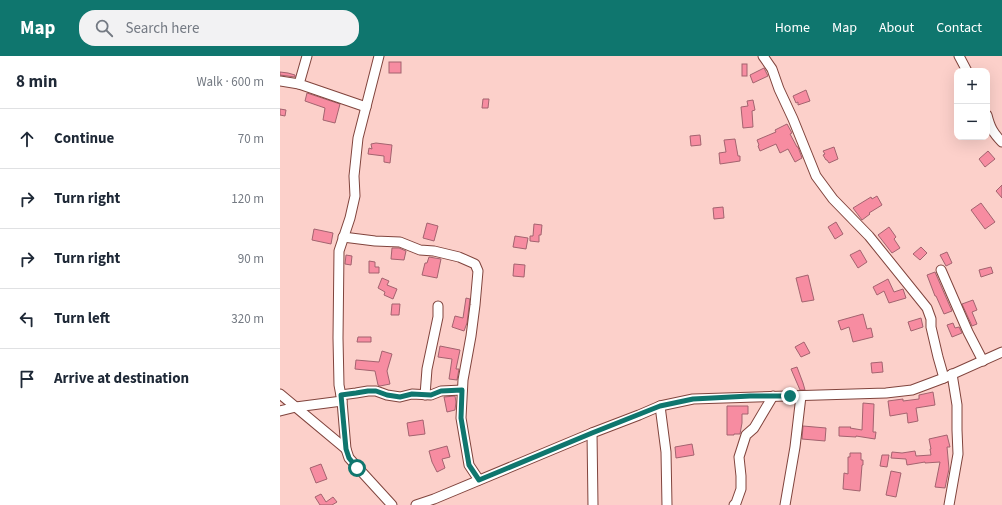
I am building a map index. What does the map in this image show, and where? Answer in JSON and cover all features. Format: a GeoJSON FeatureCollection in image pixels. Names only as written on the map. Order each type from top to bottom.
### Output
{"type":"FeatureCollection","features":[{"type":"Feature","properties":{"kind":"street"},"geometry":{"type":"LineString","coordinates":[[299,84],[307,56]]}},
{"type":"Feature","properties":{"kind":"street"},"geometry":{"type":"LineString","coordinates":[[379,56],[358,138],[354,176],[354,196],[350,218],[339,251],[339,385],[346,449],[349,458],[392,505]]}},
{"type":"Feature","properties":{"kind":"street"},"geometry":{"type":"LineString","coordinates":[[763,56],[772,69],[779,90],[793,119],[816,176],[833,199],[869,236],[927,308],[931,318],[931,327],[938,358],[948,376],[957,405],[958,454],[949,505]]}},
{"type":"Feature","properties":{"kind":"street"},"geometry":{"type":"LineString","coordinates":[[959,56],[965,68]]}},
{"type":"Feature","properties":{"kind":"street"},"geometry":{"type":"LineString","coordinates":[[280,81],[299,84],[366,108]]}},
{"type":"Feature","properties":{"kind":"street"},"geometry":{"type":"LineString","coordinates":[[990,124],[993,132],[1002,142]]}},
{"type":"Feature","properties":{"kind":"street"},"geometry":{"type":"LineString","coordinates":[[343,237],[400,242],[420,250],[434,251],[459,257],[475,264],[478,271],[475,305],[463,380],[461,418],[469,465],[479,480]]}},
{"type":"Feature","properties":{"kind":"street"},"geometry":{"type":"LineString","coordinates":[[941,270],[968,332],[983,361]]}},
{"type":"Feature","properties":{"kind":"street"},"geometry":{"type":"LineString","coordinates":[[425,395],[427,369],[438,317],[438,306]]}},
{"type":"Feature","properties":{"kind":"street"},"geometry":{"type":"LineString","coordinates":[[416,505],[660,406],[693,399],[886,393],[912,390],[1002,352]]}},
{"type":"Feature","properties":{"kind":"street"},"geometry":{"type":"LineString","coordinates":[[280,411],[368,391],[376,391],[387,395],[400,397],[412,394],[431,395],[441,391],[462,390]]}},
{"type":"Feature","properties":{"kind":"street"},"geometry":{"type":"LineString","coordinates":[[280,394],[346,449]]}},
{"type":"Feature","properties":{"kind":"street"},"geometry":{"type":"LineString","coordinates":[[734,505],[736,504],[741,489],[739,457],[746,435],[754,428],[773,396]]}},
{"type":"Feature","properties":{"kind":"street"},"geometry":{"type":"LineString","coordinates":[[785,505],[795,447],[801,396]]}},
{"type":"Feature","properties":{"kind":"street"},"geometry":{"type":"LineString","coordinates":[[660,406],[666,452],[667,505]]}},
{"type":"Feature","properties":{"kind":"street"},"geometry":{"type":"LineString","coordinates":[[592,433],[593,505]]}},
{"type":"Feature","properties":{"kind":"building"},"geometry":{"type":"Polygon","coordinates":[[[389,62],[401,62],[401,73],[389,73],[389,62]]]}},
{"type":"Feature","properties":{"kind":"building"},"geometry":{"type":"Polygon","coordinates":[[[742,64],[747,64],[747,76],[742,76],[742,64]]]}},
{"type":"Feature","properties":{"kind":"building"},"geometry":{"type":"Polygon","coordinates":[[[764,68],[768,76],[753,83],[750,75],[764,68]]]}},
{"type":"Feature","properties":{"kind":"building"},"geometry":{"type":"Polygon","coordinates":[[[280,72],[295,75],[295,77],[280,75],[280,72]]]}},
{"type":"Feature","properties":{"kind":"building"},"geometry":{"type":"Polygon","coordinates":[[[806,90],[810,101],[798,105],[798,102],[796,103],[793,96],[806,90]]]}},
{"type":"Feature","properties":{"kind":"building"},"geometry":{"type":"Polygon","coordinates":[[[307,93],[340,104],[335,123],[323,120],[325,108],[305,101],[307,93]]]}},
{"type":"Feature","properties":{"kind":"building"},"geometry":{"type":"Polygon","coordinates":[[[483,99],[489,99],[488,108],[482,108],[483,99]]]}},
{"type":"Feature","properties":{"kind":"building"},"geometry":{"type":"Polygon","coordinates":[[[753,100],[755,110],[752,111],[753,127],[743,128],[741,107],[748,106],[747,101],[753,100]]]}},
{"type":"Feature","properties":{"kind":"building"},"geometry":{"type":"Polygon","coordinates":[[[280,109],[286,110],[285,116],[280,115],[280,109]]]}},
{"type":"Feature","properties":{"kind":"building"},"geometry":{"type":"Polygon","coordinates":[[[787,124],[792,133],[790,134],[798,147],[802,158],[795,162],[788,149],[780,153],[776,144],[760,151],[758,146],[757,140],[776,132],[775,130],[787,124]]]}},
{"type":"Feature","properties":{"kind":"building"},"geometry":{"type":"Polygon","coordinates":[[[700,135],[701,145],[691,146],[690,136],[700,135]]]}},
{"type":"Feature","properties":{"kind":"building"},"geometry":{"type":"Polygon","coordinates":[[[735,139],[740,161],[720,164],[719,153],[726,152],[724,140],[735,139]]]}},
{"type":"Feature","properties":{"kind":"building"},"geometry":{"type":"Polygon","coordinates":[[[376,143],[392,145],[390,163],[384,162],[384,156],[368,154],[369,148],[372,149],[371,144],[376,143]]]}},
{"type":"Feature","properties":{"kind":"building"},"geometry":{"type":"Polygon","coordinates":[[[834,147],[838,159],[829,163],[823,155],[825,154],[823,151],[834,147]]]}},
{"type":"Feature","properties":{"kind":"building"},"geometry":{"type":"Polygon","coordinates":[[[988,151],[995,159],[985,167],[979,159],[988,151]]]}},
{"type":"Feature","properties":{"kind":"building"},"geometry":{"type":"Polygon","coordinates":[[[1002,185],[1002,198],[996,191],[1002,185]]]}},
{"type":"Feature","properties":{"kind":"building"},"geometry":{"type":"Polygon","coordinates":[[[877,196],[882,205],[869,213],[870,214],[862,220],[853,208],[871,197],[872,199],[877,196]]]}},
{"type":"Feature","properties":{"kind":"building"},"geometry":{"type":"Polygon","coordinates":[[[981,203],[995,222],[985,229],[971,210],[981,203]]]}},
{"type":"Feature","properties":{"kind":"building"},"geometry":{"type":"Polygon","coordinates":[[[723,207],[724,218],[714,219],[713,208],[723,207]]]}},
{"type":"Feature","properties":{"kind":"building"},"geometry":{"type":"Polygon","coordinates":[[[836,222],[843,234],[835,239],[828,227],[836,222]]]}},
{"type":"Feature","properties":{"kind":"building"},"geometry":{"type":"Polygon","coordinates":[[[427,223],[438,226],[434,241],[423,238],[427,223]]]}},
{"type":"Feature","properties":{"kind":"building"},"geometry":{"type":"Polygon","coordinates":[[[534,224],[542,225],[541,235],[539,235],[539,242],[530,241],[530,236],[533,236],[534,224]]]}},
{"type":"Feature","properties":{"kind":"building"},"geometry":{"type":"Polygon","coordinates":[[[889,227],[896,237],[894,239],[900,248],[892,253],[878,235],[889,227]]]}},
{"type":"Feature","properties":{"kind":"building"},"geometry":{"type":"Polygon","coordinates":[[[314,229],[333,233],[331,244],[312,240],[314,229]]]}},
{"type":"Feature","properties":{"kind":"building"},"geometry":{"type":"Polygon","coordinates":[[[515,236],[528,238],[526,249],[513,247],[515,236]]]}},
{"type":"Feature","properties":{"kind":"building"},"geometry":{"type":"Polygon","coordinates":[[[921,247],[927,253],[920,260],[913,254],[921,247]]]}},
{"type":"Feature","properties":{"kind":"building"},"geometry":{"type":"Polygon","coordinates":[[[392,248],[399,248],[406,251],[404,260],[391,259],[392,248]]]}},
{"type":"Feature","properties":{"kind":"building"},"geometry":{"type":"Polygon","coordinates":[[[860,250],[867,262],[858,268],[850,255],[860,250]]]}},
{"type":"Feature","properties":{"kind":"building"},"geometry":{"type":"Polygon","coordinates":[[[947,252],[952,263],[946,266],[940,255],[947,252]]]}},
{"type":"Feature","properties":{"kind":"building"},"geometry":{"type":"Polygon","coordinates":[[[346,255],[352,256],[351,265],[345,264],[346,255]]]}},
{"type":"Feature","properties":{"kind":"building"},"geometry":{"type":"Polygon","coordinates":[[[429,257],[441,259],[437,278],[422,275],[425,263],[427,263],[429,257]]]}},
{"type":"Feature","properties":{"kind":"building"},"geometry":{"type":"Polygon","coordinates":[[[369,261],[375,262],[375,267],[379,267],[379,273],[369,273],[369,261]]]}},
{"type":"Feature","properties":{"kind":"building"},"geometry":{"type":"Polygon","coordinates":[[[514,264],[525,265],[524,277],[513,276],[514,264]]]}},
{"type":"Feature","properties":{"kind":"building"},"geometry":{"type":"Polygon","coordinates":[[[991,267],[993,273],[981,277],[979,270],[991,267]]]}},
{"type":"Feature","properties":{"kind":"building"},"geometry":{"type":"Polygon","coordinates":[[[935,272],[952,311],[944,314],[927,275],[935,272]]]}},
{"type":"Feature","properties":{"kind":"building"},"geometry":{"type":"Polygon","coordinates":[[[808,275],[814,300],[802,302],[796,278],[808,275]]]}},
{"type":"Feature","properties":{"kind":"building"},"geometry":{"type":"Polygon","coordinates":[[[382,278],[389,281],[387,285],[397,289],[393,299],[384,295],[385,292],[378,288],[382,278]]]}},
{"type":"Feature","properties":{"kind":"building"},"geometry":{"type":"Polygon","coordinates":[[[888,279],[894,292],[903,289],[906,298],[889,303],[884,291],[877,295],[873,287],[888,279]]]}},
{"type":"Feature","properties":{"kind":"building"},"geometry":{"type":"Polygon","coordinates":[[[466,298],[470,299],[467,323],[464,331],[452,327],[455,316],[463,318],[466,298]]]}},
{"type":"Feature","properties":{"kind":"building"},"geometry":{"type":"Polygon","coordinates":[[[973,300],[977,310],[972,312],[977,324],[972,326],[962,304],[973,300]]]}},
{"type":"Feature","properties":{"kind":"building"},"geometry":{"type":"Polygon","coordinates":[[[392,304],[400,304],[399,315],[391,315],[392,304]]]}},
{"type":"Feature","properties":{"kind":"building"},"geometry":{"type":"Polygon","coordinates":[[[863,314],[867,329],[871,328],[873,337],[853,342],[849,327],[841,330],[838,321],[863,314]]]}},
{"type":"Feature","properties":{"kind":"building"},"geometry":{"type":"Polygon","coordinates":[[[921,318],[923,327],[911,331],[908,322],[921,318]]]}},
{"type":"Feature","properties":{"kind":"building"},"geometry":{"type":"Polygon","coordinates":[[[953,323],[955,328],[959,327],[962,333],[952,337],[947,325],[953,323]]]}},
{"type":"Feature","properties":{"kind":"building"},"geometry":{"type":"Polygon","coordinates":[[[358,337],[371,337],[371,342],[357,342],[358,337]]]}},
{"type":"Feature","properties":{"kind":"building"},"geometry":{"type":"Polygon","coordinates":[[[804,342],[810,353],[801,357],[795,347],[804,342]]]}},
{"type":"Feature","properties":{"kind":"building"},"geometry":{"type":"Polygon","coordinates":[[[440,346],[460,350],[456,369],[459,369],[457,380],[449,379],[452,359],[438,357],[440,346]]]}},
{"type":"Feature","properties":{"kind":"building"},"geometry":{"type":"Polygon","coordinates":[[[382,351],[392,354],[387,371],[390,384],[380,386],[378,385],[375,371],[355,369],[356,360],[379,362],[382,351]]]}},
{"type":"Feature","properties":{"kind":"building"},"geometry":{"type":"Polygon","coordinates":[[[882,362],[883,372],[872,373],[871,363],[882,362]]]}},
{"type":"Feature","properties":{"kind":"building"},"geometry":{"type":"Polygon","coordinates":[[[797,367],[805,390],[800,390],[791,369],[797,367]]]}},
{"type":"Feature","properties":{"kind":"building"},"geometry":{"type":"Polygon","coordinates":[[[933,392],[935,405],[916,408],[918,421],[908,423],[907,413],[890,416],[888,401],[919,399],[919,395],[933,392]]]}},
{"type":"Feature","properties":{"kind":"building"},"geometry":{"type":"Polygon","coordinates":[[[455,396],[455,410],[447,412],[444,397],[455,396]]]}},
{"type":"Feature","properties":{"kind":"building"},"geometry":{"type":"Polygon","coordinates":[[[863,403],[874,404],[873,432],[876,432],[875,439],[856,436],[839,436],[839,427],[851,427],[850,428],[862,430],[863,403]]]}},
{"type":"Feature","properties":{"kind":"building"},"geometry":{"type":"Polygon","coordinates":[[[727,406],[748,406],[748,414],[742,414],[740,434],[727,435],[727,406]]]}},
{"type":"Feature","properties":{"kind":"building"},"geometry":{"type":"Polygon","coordinates":[[[423,420],[425,434],[409,436],[407,423],[423,420]]]}},
{"type":"Feature","properties":{"kind":"building"},"geometry":{"type":"Polygon","coordinates":[[[803,426],[826,428],[825,441],[802,439],[803,426]]]}},
{"type":"Feature","properties":{"kind":"building"},"geometry":{"type":"Polygon","coordinates":[[[947,435],[950,447],[947,447],[949,469],[945,488],[935,487],[940,462],[925,462],[907,465],[906,459],[891,458],[892,452],[902,453],[915,451],[916,456],[931,455],[929,439],[947,435]]]}},
{"type":"Feature","properties":{"kind":"building"},"geometry":{"type":"Polygon","coordinates":[[[692,444],[694,455],[676,458],[675,447],[692,444]]]}},
{"type":"Feature","properties":{"kind":"building"},"geometry":{"type":"Polygon","coordinates":[[[447,446],[450,457],[442,459],[445,468],[437,472],[429,451],[447,446]]]}},
{"type":"Feature","properties":{"kind":"building"},"geometry":{"type":"Polygon","coordinates":[[[850,453],[861,453],[861,460],[863,460],[860,491],[843,489],[844,473],[848,474],[848,457],[850,457],[850,453]]]}},
{"type":"Feature","properties":{"kind":"building"},"geometry":{"type":"Polygon","coordinates":[[[882,455],[889,455],[887,467],[880,466],[882,455]]]}},
{"type":"Feature","properties":{"kind":"building"},"geometry":{"type":"Polygon","coordinates":[[[321,464],[327,479],[316,483],[310,468],[321,464]]]}},
{"type":"Feature","properties":{"kind":"building"},"geometry":{"type":"Polygon","coordinates":[[[891,471],[901,473],[896,497],[886,495],[891,471]]]}},
{"type":"Feature","properties":{"kind":"building"},"geometry":{"type":"Polygon","coordinates":[[[321,494],[326,502],[333,497],[337,502],[332,505],[320,505],[315,497],[321,494]]]}},
{"type":"Feature","properties":{"kind":"route"},"geometry":{"type":"LineString","coordinates":[[357,468],[349,458],[346,449],[341,395],[376,391],[387,395],[400,397],[412,394],[431,395],[441,391],[462,390],[461,418],[469,465],[479,480],[660,406],[693,399],[750,396],[790,396]]}}]}
